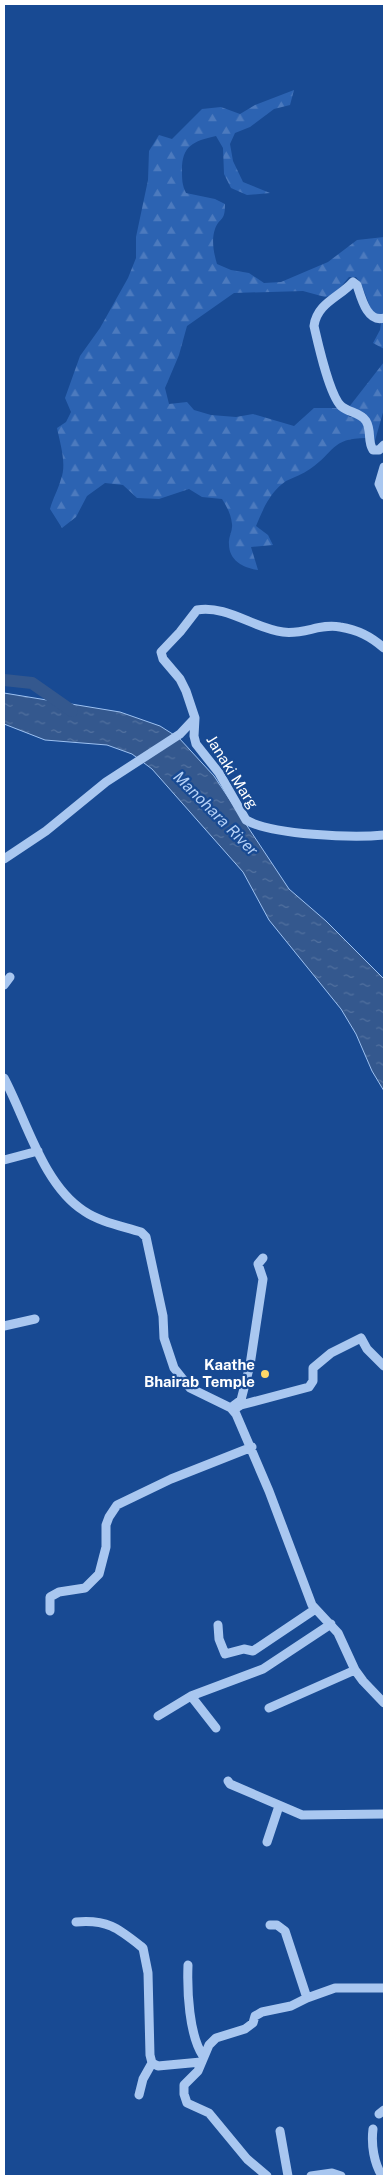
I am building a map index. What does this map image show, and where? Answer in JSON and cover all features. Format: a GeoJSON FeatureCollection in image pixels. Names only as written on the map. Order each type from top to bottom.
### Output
{"type":"FeatureCollection","features":[{"type":"Feature","properties":{"kind":"street"},"geometry":{"type":"LineString","coordinates":[[384,318],[377,319],[371,316],[357,285],[353,282],[320,308],[315,317],[314,326],[329,380],[338,402],[346,410],[364,419],[370,431],[369,444],[373,450],[379,450],[384,445]]}},
{"type":"Feature","properties":{"kind":"street"},"geometry":{"type":"LineString","coordinates":[[384,467],[379,484],[384,495]]}},
{"type":"Feature","properties":{"kind":"street","name":"Janaki Marg"},"geometry":{"type":"LineString","coordinates":[[384,648],[365,633],[337,626],[322,627],[300,634],[283,632],[267,629],[231,614],[208,608],[197,610],[161,652],[163,659],[180,679],[186,691],[195,718],[194,736],[196,744],[218,773],[246,820],[253,824],[301,833],[356,837],[384,835]]}},
{"type":"Feature","properties":{"kind":"street"},"geometry":{"type":"LineString","coordinates":[[4,859],[46,831],[106,782],[180,734],[195,718]]}},
{"type":"Feature","properties":{"kind":"street"},"geometry":{"type":"LineString","coordinates":[[4,985],[10,977]]}},
{"type":"Feature","properties":{"kind":"street"},"geometry":{"type":"LineString","coordinates":[[4,1078],[46,1169],[55,1181],[82,1210],[101,1219],[141,1232],[146,1237],[163,1316],[164,1338],[174,1368],[190,1388],[232,1409],[252,1447],[288,1538],[304,1588],[314,1610],[331,1624],[344,1642],[355,1670],[384,1703]]}},
{"type":"Feature","properties":{"kind":"street"},"geometry":{"type":"LineString","coordinates":[[4,1160],[38,1151]]}},
{"type":"Feature","properties":{"kind":"street"},"geometry":{"type":"LineString","coordinates":[[232,1409],[241,1400],[250,1365],[251,1346],[263,1279],[258,1264],[263,1258]]}},
{"type":"Feature","properties":{"kind":"street"},"geometry":{"type":"LineString","coordinates":[[4,1326],[35,1319]]}},
{"type":"Feature","properties":{"kind":"street"},"geometry":{"type":"LineString","coordinates":[[232,1409],[309,1387],[313,1381],[313,1368],[325,1356],[361,1338],[367,1348],[384,1366]]}},
{"type":"Feature","properties":{"kind":"street"},"geometry":{"type":"LineString","coordinates":[[50,1611],[50,1597],[54,1594],[85,1588],[100,1574],[106,1546],[106,1524],[116,1505],[171,1479],[252,1447]]}},
{"type":"Feature","properties":{"kind":"street"},"geometry":{"type":"LineString","coordinates":[[218,1625],[219,1639],[225,1654],[244,1649],[253,1650],[314,1610]]}},
{"type":"Feature","properties":{"kind":"street"},"geometry":{"type":"LineString","coordinates":[[158,1716],[191,1696],[262,1669],[331,1624]]}},
{"type":"Feature","properties":{"kind":"street"},"geometry":{"type":"LineString","coordinates":[[269,1708],[355,1670]]}},
{"type":"Feature","properties":{"kind":"street"},"geometry":{"type":"LineString","coordinates":[[191,1696],[216,1728]]}},
{"type":"Feature","properties":{"kind":"street"},"geometry":{"type":"LineString","coordinates":[[228,1781],[230,1784],[302,1815],[384,1814]]}},
{"type":"Feature","properties":{"kind":"street"},"geometry":{"type":"LineString","coordinates":[[267,1842],[278,1806]]}},
{"type":"Feature","properties":{"kind":"street"},"geometry":{"type":"LineString","coordinates":[[76,1922],[102,1922],[125,1934],[143,1948],[148,1973],[150,2055],[152,2063],[143,2079],[139,2095]]}},
{"type":"Feature","properties":{"kind":"street"},"geometry":{"type":"LineString","coordinates":[[270,1925],[277,1925],[284,1931],[307,1998]]}},
{"type":"Feature","properties":{"kind":"street"},"geometry":{"type":"LineString","coordinates":[[188,1965],[188,1982],[196,2042],[202,2059]]}},
{"type":"Feature","properties":{"kind":"street"},"geometry":{"type":"LineString","coordinates":[[268,2176],[247,2159],[209,2113],[187,2103],[184,2085],[198,2071],[209,2045],[216,2038],[244,2029],[253,2023],[255,2016],[262,2012],[291,2006],[335,1988],[384,1988]]}},
{"type":"Feature","properties":{"kind":"street"},"geometry":{"type":"LineString","coordinates":[[152,2063],[158,2066],[202,2059]]}},
{"type":"Feature","properties":{"kind":"street"},"geometry":{"type":"LineString","coordinates":[[373,2129],[372,2138],[375,2157],[378,2170],[382,2176]]}},
{"type":"Feature","properties":{"kind":"street"},"geometry":{"type":"LineString","coordinates":[[280,2130],[288,2176]]}},
{"type":"Feature","properties":{"kind":"street"},"geometry":{"type":"LineString","coordinates":[[311,2176],[332,2173],[341,2176]]}},
{"type":"Feature","properties":{"kind":"green space"},"geometry":{"type":"Polygon","coordinates":[[[294,90],[290,105],[274,109],[250,127],[235,133],[230,144],[233,161],[243,182],[270,193],[247,195],[231,188],[224,174],[223,148],[216,136],[201,140],[190,146],[187,150],[184,155],[182,182],[186,193],[215,199],[225,204],[224,214],[215,229],[213,238],[217,264],[231,270],[249,273],[264,283],[281,282],[328,262],[357,240],[384,237],[384,349],[373,343],[380,330],[381,323],[372,312],[361,283],[356,277],[349,277],[334,295],[325,297],[303,291],[234,293],[187,326],[179,355],[165,388],[169,404],[187,402],[194,410],[211,415],[236,417],[253,414],[294,426],[314,408],[339,408],[350,417],[354,416],[366,426],[366,438],[346,441],[334,447],[310,469],[280,485],[271,496],[256,526],[268,535],[273,545],[251,547],[258,570],[238,563],[234,559],[229,541],[232,529],[231,520],[222,499],[202,497],[189,489],[159,499],[137,498],[123,485],[105,483],[87,496],[76,517],[62,528],[50,509],[63,473],[62,454],[57,428],[66,422],[71,412],[65,398],[80,356],[100,328],[128,278],[136,258],[136,237],[148,180],[149,151],[159,135],[172,139],[202,109],[221,107],[240,114],[255,105],[294,90]]]}},
{"type":"Feature","properties":{"kind":"green space"},"geometry":{"type":"Polygon","coordinates":[[[384,362],[384,409],[374,444],[370,422],[365,413],[349,407],[384,362]]]}},
{"type":"Feature","properties":{"kind":"water"},"geometry":{"type":"Polygon","coordinates":[[[4,693],[120,712],[160,726],[179,738],[214,776],[289,889],[326,921],[384,979],[384,1091],[372,1071],[356,1034],[341,1009],[269,920],[243,872],[152,769],[132,754],[107,745],[45,740],[4,724],[4,693]]]}},
{"type":"Feature","properties":{"kind":"waterway","name":"Manohara River"},"geometry":{"type":"LineString","coordinates":[[4,680],[32,683],[72,711]]}},
{"type":"Feature","properties":{"kind":"place","name":"Kaathe Bhairab Temple"},"geometry":{"type":"Point","coordinates":[265,1374]}}]}
